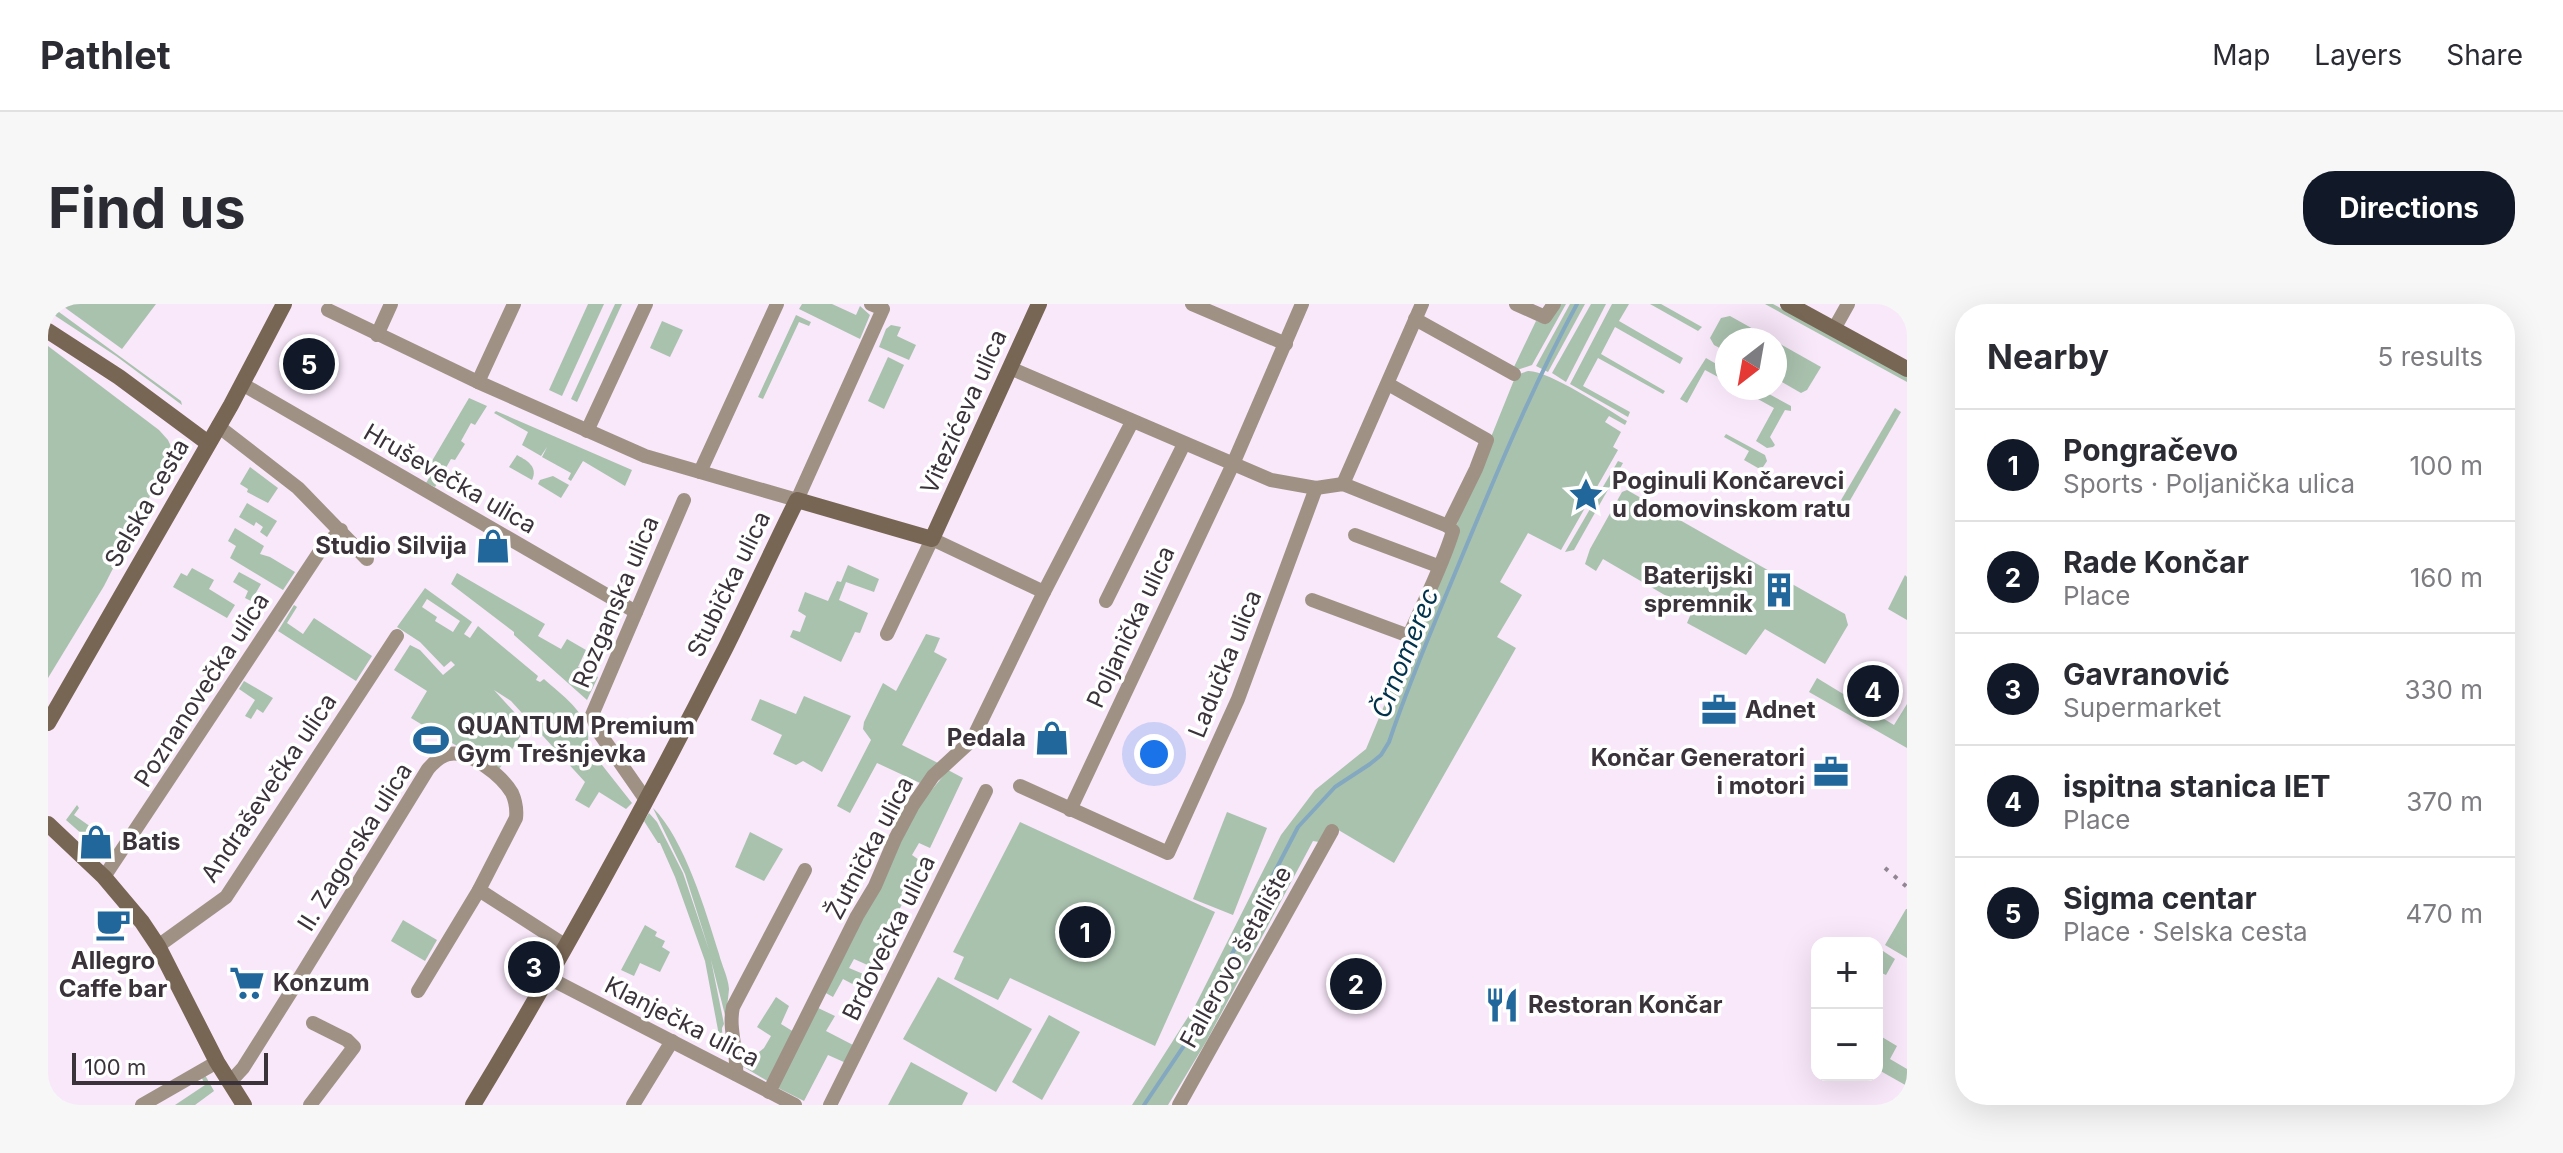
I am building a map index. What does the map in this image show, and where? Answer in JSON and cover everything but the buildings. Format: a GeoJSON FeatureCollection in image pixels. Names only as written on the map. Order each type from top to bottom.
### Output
{"type":"FeatureCollection","features":[{"type":"Feature","properties":{"kind":"street","name":"Selska cesta"},"geometry":{"type":"LineString","coordinates":[[48,723],[242,384],[284,304]]}},
{"type":"Feature","properties":{"kind":"street"},"geometry":{"type":"LineString","coordinates":[[377,335],[391,304]]}},
{"type":"Feature","properties":{"kind":"street"},"geometry":{"type":"LineString","coordinates":[[478,382],[514,304]]}},
{"type":"Feature","properties":{"kind":"street"},"geometry":{"type":"LineString","coordinates":[[587,431],[646,304]]}},
{"type":"Feature","properties":{"kind":"street"},"geometry":{"type":"LineString","coordinates":[[700,472],[777,304]]}},
{"type":"Feature","properties":{"kind":"street","name":"Vitezićeva ulica"},"geometry":{"type":"LineString","coordinates":[[932,539],[1039,304]]}},
{"type":"Feature","properties":{"kind":"street"},"geometry":{"type":"LineString","coordinates":[[1192,304],[1286,344]]}},
{"type":"Feature","properties":{"kind":"street","name":"Poljanička ulica"},"geometry":{"type":"LineString","coordinates":[[1070,810],[1233,464],[1302,304]]}},
{"type":"Feature","properties":{"kind":"street"},"geometry":{"type":"LineString","coordinates":[[1343,484],[1422,304]]}},
{"type":"Feature","properties":{"kind":"street"},"geometry":{"type":"LineString","coordinates":[[1516,304],[1545,317],[1554,304]]}},
{"type":"Feature","properties":{"kind":"street"},"geometry":{"type":"LineString","coordinates":[[1788,304],[1907,369]]}},
{"type":"Feature","properties":{"kind":"street"},"geometry":{"type":"LineString","coordinates":[[1834,329],[1847,306]]}},
{"type":"Feature","properties":{"kind":"street"},"geometry":{"type":"LineString","coordinates":[[328,310],[478,382],[645,456],[797,500],[877,307]]}},
{"type":"Feature","properties":{"kind":"street"},"geometry":{"type":"LineString","coordinates":[[1415,319],[1514,374]]}},
{"type":"Feature","properties":{"kind":"street"},"geometry":{"type":"LineString","coordinates":[[48,331],[119,377],[208,443]]}},
{"type":"Feature","properties":{"kind":"street"},"geometry":{"type":"LineString","coordinates":[[1010,368],[1274,481],[1316,488],[1343,484],[1448,526],[1453,531],[1409,636],[1312,600]]}},
{"type":"Feature","properties":{"kind":"street","name":"Hruševečka ulica"},"geometry":{"type":"LineString","coordinates":[[242,384],[636,612]]}},
{"type":"Feature","properties":{"kind":"street"},"geometry":{"type":"LineString","coordinates":[[1388,384],[1487,440],[1448,526]]}},
{"type":"Feature","properties":{"kind":"street"},"geometry":{"type":"LineString","coordinates":[[1044,592],[1132,422]]}},
{"type":"Feature","properties":{"kind":"street"},"geometry":{"type":"LineString","coordinates":[[218,426],[298,488],[367,559]]}},
{"type":"Feature","properties":{"kind":"street"},"geometry":{"type":"LineString","coordinates":[[1106,601],[1184,444]]}},
{"type":"Feature","properties":{"kind":"street","name":"Ladučka ulica"},"geometry":{"type":"LineString","coordinates":[[1070,810],[1168,853],[1238,699],[1316,488]]}},
{"type":"Feature","properties":{"kind":"street","name":"Rozganska ulica"},"geometry":{"type":"LineString","coordinates":[[646,800],[593,722],[594,709],[684,500]]}},
{"type":"Feature","properties":{"kind":"street","name":"Stubička ulica"},"geometry":{"type":"LineString","coordinates":[[473,1105],[549,978],[646,800],[726,647],[797,500],[932,539],[1044,592]]}},
{"type":"Feature","properties":{"kind":"street","name":"Poznanovečka ulica"},"geometry":{"type":"LineString","coordinates":[[104,877],[320,551],[341,530]]}},
{"type":"Feature","properties":{"kind":"street"},"geometry":{"type":"LineString","coordinates":[[1355,535],[1438,566]]}},
{"type":"Feature","properties":{"kind":"street"},"geometry":{"type":"LineString","coordinates":[[887,634],[932,539]]}},
{"type":"Feature","properties":{"kind":"street","name":"Žutnička ulica"},"geometry":{"type":"LineString","coordinates":[[769,1092],[913,805],[933,776],[972,740],[1044,592]]}},
{"type":"Feature","properties":{"kind":"street","name":"Andraševečka ulica"},"geometry":{"type":"LineString","coordinates":[[158,946],[226,897],[397,636]]}},
{"type":"Feature","properties":{"kind":"street","name":"II. Zagorska ulica"},"geometry":{"type":"LineString","coordinates":[[230,1082],[243,1068],[286,1001],[428,769],[436,760],[459,754],[497,776],[511,792],[517,807],[512,830],[418,991]]}},
{"type":"Feature","properties":{"kind":"street"},"geometry":{"type":"LineString","coordinates":[[1020,786],[1070,810]]}},
{"type":"Feature","properties":{"kind":"street","name":"Brdovečka ulica"},"geometry":{"type":"LineString","coordinates":[[830,1105],[986,791]]}},
{"type":"Feature","properties":{"kind":"street"},"geometry":{"type":"LineString","coordinates":[[48,824],[55,835],[104,877],[142,922],[158,946],[217,1062],[244,1105]]}},
{"type":"Feature","properties":{"kind":"street","name":"Fallerovo šetalište"},"geometry":{"type":"LineString","coordinates":[[1179,1105],[1332,831]]}},
{"type":"Feature","properties":{"kind":"street"},"geometry":{"type":"LineString","coordinates":[[736,1074],[737,1059],[731,1026],[733,1007],[805,870]]}},
{"type":"Feature","properties":{"kind":"street"},"geometry":{"type":"LineString","coordinates":[[479,890],[566,946]]}},
{"type":"Feature","properties":{"kind":"street","name":"Klanječka ulica"},"geometry":{"type":"LineString","coordinates":[[549,978],[795,1105]]}},
{"type":"Feature","properties":{"kind":"street"},"geometry":{"type":"LineString","coordinates":[[310,1105],[354,1047],[347,1040],[313,1023]]}},
{"type":"Feature","properties":{"kind":"street"},"geometry":{"type":"LineString","coordinates":[[633,1105],[672,1041]]}},
{"type":"Feature","properties":{"kind":"street"},"geometry":{"type":"LineString","coordinates":[[142,1105],[217,1062]]}},
{"type":"Feature","properties":{"kind":"green space"},"geometry":{"type":"Polygon","coordinates":[[[48,304],[181,401],[182,405],[48,311],[48,304]]]}},
{"type":"Feature","properties":{"kind":"green space"},"geometry":{"type":"Polygon","coordinates":[[[60,304],[156,304],[122,349],[60,304]]]}},
{"type":"Feature","properties":{"kind":"green space"},"geometry":{"type":"Polygon","coordinates":[[[588,304],[604,304],[562,396],[549,390],[588,304]]]}},
{"type":"Feature","properties":{"kind":"green space"},"geometry":{"type":"Polygon","coordinates":[[[615,304],[622,304],[577,402],[571,399],[615,304]]]}},
{"type":"Feature","properties":{"kind":"green space"},"geometry":{"type":"Polygon","coordinates":[[[802,304],[832,304],[856,315],[860,306],[870,315],[860,339],[799,309],[802,304]]]}},
{"type":"Feature","properties":{"kind":"green space"},"geometry":{"type":"Polygon","coordinates":[[[1557,304],[1566,304],[1532,365],[1513,369],[1536,321],[1547,323],[1557,304]]]}},
{"type":"Feature","properties":{"kind":"green space"},"geometry":{"type":"Polygon","coordinates":[[[1570,304],[1585,304],[1548,372],[1536,366],[1570,304]]]}},
{"type":"Feature","properties":{"kind":"green space"},"geometry":{"type":"Polygon","coordinates":[[[1591,304],[1606,304],[1566,382],[1552,373],[1591,304]]]}},
{"type":"Feature","properties":{"kind":"green space"},"geometry":{"type":"Polygon","coordinates":[[[1612,304],[1629,304],[1619,321],[1683,358],[1680,364],[1615,327],[1601,354],[1665,391],[1663,394],[1598,358],[1583,386],[1630,412],[1628,417],[1570,384],[1612,304]]]}},
{"type":"Feature","properties":{"kind":"green space"},"geometry":{"type":"Polygon","coordinates":[[[1650,304],[1661,304],[1702,327],[1698,331],[1650,304]]]}},
{"type":"Feature","properties":{"kind":"green space"},"geometry":{"type":"Polygon","coordinates":[[[1765,304],[1773,304],[1907,377],[1907,382],[1765,304]]]}},
{"type":"Feature","properties":{"kind":"green space"},"geometry":{"type":"Polygon","coordinates":[[[796,315],[811,322],[809,326],[799,322],[763,399],[758,397],[796,315]]]}},
{"type":"Feature","properties":{"kind":"green space"},"geometry":{"type":"Polygon","coordinates":[[[1730,316],[1752,328],[1716,328],[1721,318],[1730,316]]]}},
{"type":"Feature","properties":{"kind":"green space"},"geometry":{"type":"Polygon","coordinates":[[[662,321],[683,330],[670,357],[650,348],[662,321]]]}},
{"type":"Feature","properties":{"kind":"green space"},"geometry":{"type":"Polygon","coordinates":[[[891,325],[901,327],[897,336],[916,345],[909,360],[879,347],[886,329],[891,325]]]}},
{"type":"Feature","properties":{"kind":"green space"},"geometry":{"type":"Polygon","coordinates":[[[1715,329],[1715,346],[1710,338],[1715,329]]]}},
{"type":"Feature","properties":{"kind":"green space"},"geometry":{"type":"Polygon","coordinates":[[[48,346],[159,430],[173,451],[104,586],[48,678],[48,346]]]}},
{"type":"Feature","properties":{"kind":"green space"},"geometry":{"type":"Polygon","coordinates":[[[1787,348],[1821,367],[1807,390],[1801,393],[1787,385],[1787,348]]]}},
{"type":"Feature","properties":{"kind":"green space"},"geometry":{"type":"Polygon","coordinates":[[[888,357],[904,365],[884,409],[868,401],[888,357]]]}},
{"type":"Feature","properties":{"kind":"green space"},"geometry":{"type":"Polygon","coordinates":[[[1706,358],[1715,363],[1715,375],[1705,370],[1687,403],[1680,399],[1706,358]]]}},
{"type":"Feature","properties":{"kind":"green space"},"geometry":{"type":"Polygon","coordinates":[[[1528,371],[1563,383],[1627,421],[1625,425],[1609,416],[1605,422],[1621,432],[1613,447],[1618,450],[1561,550],[1528,533],[1500,582],[1522,595],[1497,637],[1516,648],[1394,863],[1330,825],[1319,842],[1313,841],[1206,1042],[1168,1105],[1132,1105],[1195,1006],[1281,835],[1315,790],[1366,749],[1455,535],[1458,519],[1516,375],[1528,371]]]}},
{"type":"Feature","properties":{"kind":"green space"},"geometry":{"type":"Polygon","coordinates":[[[469,398],[487,406],[475,425],[471,423],[461,441],[465,444],[455,460],[451,459],[435,487],[426,483],[434,470],[429,466],[469,398]]]}},
{"type":"Feature","properties":{"kind":"green space"},"geometry":{"type":"Polygon","coordinates":[[[1760,400],[1780,400],[1791,406],[1791,411],[1785,410],[1770,437],[1775,445],[1767,448],[1756,441],[1774,408],[1760,400]]]}},
{"type":"Feature","properties":{"kind":"green space"},"geometry":{"type":"Polygon","coordinates":[[[1895,408],[1901,412],[1841,516],[1834,512],[1895,408]]]}},
{"type":"Feature","properties":{"kind":"green space"},"geometry":{"type":"Polygon","coordinates":[[[496,411],[632,470],[625,486],[583,461],[571,481],[568,479],[571,473],[542,457],[547,447],[541,456],[522,445],[528,432],[494,413],[496,411]]]}},
{"type":"Feature","properties":{"kind":"green space"},"geometry":{"type":"Polygon","coordinates":[[[1726,434],[1765,455],[1767,461],[1763,467],[1758,468],[1744,460],[1749,451],[1724,437],[1726,434]]]}},
{"type":"Feature","properties":{"kind":"green space"},"geometry":{"type":"Polygon","coordinates":[[[517,455],[533,468],[532,480],[509,467],[517,455]]]}},
{"type":"Feature","properties":{"kind":"green space"},"geometry":{"type":"Polygon","coordinates":[[[1618,461],[1623,463],[1574,550],[1565,552],[1618,461]]]}},
{"type":"Feature","properties":{"kind":"green space"},"geometry":{"type":"Polygon","coordinates":[[[250,467],[278,488],[268,503],[247,492],[248,489],[240,484],[250,467]]]}},
{"type":"Feature","properties":{"kind":"green space"},"geometry":{"type":"Polygon","coordinates":[[[553,476],[569,485],[561,498],[538,484],[540,480],[553,476]]]}},
{"type":"Feature","properties":{"kind":"green space"},"geometry":{"type":"Polygon","coordinates":[[[1627,490],[1845,614],[1848,625],[1825,664],[1765,629],[1746,655],[1687,623],[1692,611],[1603,559],[1596,571],[1585,564],[1590,549],[1622,492],[1627,490]]]}},
{"type":"Feature","properties":{"kind":"green space"},"geometry":{"type":"Polygon","coordinates":[[[247,503],[277,521],[267,537],[260,532],[263,527],[256,522],[254,526],[239,517],[247,503]]]}},
{"type":"Feature","properties":{"kind":"green space"},"geometry":{"type":"Polygon","coordinates":[[[235,528],[264,546],[260,554],[295,572],[283,590],[230,558],[236,546],[228,541],[235,528]]]}},
{"type":"Feature","properties":{"kind":"green space"},"geometry":{"type":"Polygon","coordinates":[[[848,565],[879,579],[874,592],[846,582],[839,600],[868,613],[860,633],[855,632],[841,662],[790,637],[793,630],[800,632],[806,616],[798,611],[805,592],[828,601],[848,565]]]}},
{"type":"Feature","properties":{"kind":"green space"},"geometry":{"type":"Polygon","coordinates":[[[192,568],[214,580],[209,589],[235,605],[227,618],[173,587],[181,573],[187,576],[192,568]]]}},
{"type":"Feature","properties":{"kind":"green space"},"geometry":{"type":"Polygon","coordinates":[[[239,572],[261,584],[251,601],[245,598],[248,591],[233,582],[239,572]]]}},
{"type":"Feature","properties":{"kind":"green space"},"geometry":{"type":"Polygon","coordinates":[[[457,573],[545,624],[538,636],[561,649],[567,639],[586,650],[578,667],[598,677],[587,700],[514,632],[451,584],[457,573]]]}},
{"type":"Feature","properties":{"kind":"green space"},"geometry":{"type":"Polygon","coordinates":[[[1905,575],[1907,577],[1907,620],[1888,609],[1905,575]]]}},
{"type":"Feature","properties":{"kind":"green space"},"geometry":{"type":"Polygon","coordinates":[[[425,588],[472,622],[464,634],[470,638],[478,626],[538,676],[536,680],[540,682],[544,679],[576,708],[586,726],[587,746],[632,803],[626,809],[599,792],[589,808],[575,800],[585,782],[511,701],[494,690],[527,726],[498,771],[411,718],[427,691],[394,670],[410,645],[420,650],[443,675],[455,665],[451,661],[444,667],[420,642],[397,627],[425,588]],[[427,599],[422,607],[437,617],[435,621],[453,632],[460,621],[427,599]]]}},
{"type":"Feature","properties":{"kind":"green space"},"geometry":{"type":"Polygon","coordinates":[[[294,605],[297,607],[287,623],[303,634],[314,618],[372,656],[356,681],[278,631],[294,605]]]}},
{"type":"Feature","properties":{"kind":"green space"},"geometry":{"type":"Polygon","coordinates":[[[926,634],[940,638],[934,652],[947,659],[902,745],[938,763],[920,783],[877,763],[850,813],[837,806],[871,740],[863,729],[864,722],[883,683],[896,691],[926,634]]]}},
{"type":"Feature","properties":{"kind":"green space"},"geometry":{"type":"Polygon","coordinates":[[[1817,678],[1894,725],[1907,704],[1907,748],[1809,692],[1817,678]]]}},
{"type":"Feature","properties":{"kind":"green space"},"geometry":{"type":"Polygon","coordinates":[[[244,681],[273,698],[263,713],[257,709],[251,719],[245,716],[255,700],[239,689],[244,681]]]}},
{"type":"Feature","properties":{"kind":"green space"},"geometry":{"type":"Polygon","coordinates":[[[804,696],[851,716],[822,772],[803,761],[796,765],[773,754],[782,735],[751,720],[760,699],[796,714],[804,696]]]}},
{"type":"Feature","properties":{"kind":"green space"},"geometry":{"type":"Polygon","coordinates":[[[948,770],[963,778],[930,848],[919,843],[912,855],[922,862],[872,967],[854,959],[849,968],[868,976],[860,988],[843,979],[833,997],[824,992],[917,808],[948,770]]]}},
{"type":"Feature","properties":{"kind":"green space"},"geometry":{"type":"Polygon","coordinates":[[[77,805],[79,808],[74,815],[91,827],[83,835],[66,820],[77,805]]]}},
{"type":"Feature","properties":{"kind":"green space"},"geometry":{"type":"Polygon","coordinates":[[[653,808],[684,856],[701,897],[727,980],[726,1019],[711,960],[724,1024],[723,1052],[715,1047],[721,1046],[705,961],[675,877],[660,843],[644,821],[649,813],[657,822],[683,873],[709,950],[685,874],[653,808]]]}},
{"type":"Feature","properties":{"kind":"green space"},"geometry":{"type":"Polygon","coordinates":[[[1227,812],[1267,828],[1233,915],[1193,899],[1227,812]]]}},
{"type":"Feature","properties":{"kind":"green space"},"geometry":{"type":"Polygon","coordinates":[[[1020,822],[1215,912],[1155,1046],[1010,978],[998,1000],[954,979],[964,957],[953,952],[1020,822]]]}},
{"type":"Feature","properties":{"kind":"green space"},"geometry":{"type":"Polygon","coordinates":[[[750,832],[783,849],[764,881],[735,867],[750,832]]]}},
{"type":"Feature","properties":{"kind":"green space"},"geometry":{"type":"Polygon","coordinates":[[[1907,909],[1907,958],[1885,945],[1907,909]]]}},
{"type":"Feature","properties":{"kind":"green space"},"geometry":{"type":"Polygon","coordinates":[[[403,920],[437,940],[425,961],[391,941],[403,920]]]}},
{"type":"Feature","properties":{"kind":"green space"},"geometry":{"type":"Polygon","coordinates":[[[645,925],[657,932],[655,936],[665,941],[662,947],[670,952],[660,972],[640,963],[634,976],[621,970],[645,925]]]}},
{"type":"Feature","properties":{"kind":"green space"},"geometry":{"type":"Polygon","coordinates":[[[1883,951],[1895,959],[1886,975],[1883,974],[1883,951]]]}},
{"type":"Feature","properties":{"kind":"green space"},"geometry":{"type":"Polygon","coordinates":[[[938,977],[1032,1029],[996,1092],[903,1039],[938,977]]]}},
{"type":"Feature","properties":{"kind":"green space"},"geometry":{"type":"Polygon","coordinates":[[[776,997],[789,1006],[781,1024],[794,1032],[769,1082],[742,1066],[764,1048],[771,1036],[757,1027],[776,997]]]}},
{"type":"Feature","properties":{"kind":"green space"},"geometry":{"type":"Polygon","coordinates":[[[816,1007],[835,1016],[826,1031],[855,1046],[846,1063],[828,1055],[804,1101],[776,1087],[816,1007]]]}},
{"type":"Feature","properties":{"kind":"green space"},"geometry":{"type":"Polygon","coordinates":[[[1049,1015],[1080,1032],[1042,1100],[1012,1082],[1049,1015]]]}},
{"type":"Feature","properties":{"kind":"green space"},"geometry":{"type":"Polygon","coordinates":[[[1883,1038],[1897,1046],[1890,1059],[1907,1069],[1907,1086],[1883,1072],[1883,1038]]]}},
{"type":"Feature","properties":{"kind":"green space"},"geometry":{"type":"Polygon","coordinates":[[[911,1062],[968,1093],[962,1105],[888,1105],[911,1062]]]}},
{"type":"Feature","properties":{"kind":"green space"},"geometry":{"type":"Polygon","coordinates":[[[205,1075],[214,1091],[195,1105],[175,1105],[205,1085],[201,1076],[205,1075]]]}},
{"type":"Feature","properties":{"kind":"waterway","name":"Črnomerec"},"geometry":{"type":"LineString","coordinates":[[1144,1105],[1208,1010],[1231,956],[1298,827],[1335,787],[1381,755],[1389,742],[1422,653],[1500,466],[1577,304]]}},
{"type":"Feature","properties":{"kind":"railway"},"geometry":{"type":"LineString","coordinates":[[1885,868],[1907,887]]}},
{"type":"Feature","properties":{"kind":"place","name":"Sigma centar"},"geometry":{"type":"Point","coordinates":[309,364]}},
{"type":"Feature","properties":{"kind":"place","name":"Poginuli Končarevci u domovinskom ratu"},"geometry":{"type":"Point","coordinates":[1586,495]}},
{"type":"Feature","properties":{"kind":"place","name":"Studio Silvija"},"geometry":{"type":"Point","coordinates":[493,546]}},
{"type":"Feature","properties":{"kind":"place","name":"Baterijski spremnik"},"geometry":{"type":"Point","coordinates":[1779,590]}},
{"type":"Feature","properties":{"kind":"place","name":"ispitna stanica IET"},"geometry":{"type":"Point","coordinates":[1873,691]}},
{"type":"Feature","properties":{"kind":"place","name":"Adnet"},"geometry":{"type":"Point","coordinates":[1719,710]}},
{"type":"Feature","properties":{"kind":"place","name":"Pedala"},"geometry":{"type":"Point","coordinates":[1052,738]}},
{"type":"Feature","properties":{"kind":"place","name":"QUANTUM Premium Gym Trešnjevka"},"geometry":{"type":"Point","coordinates":[431,740]}},
{"type":"Feature","properties":{"kind":"place","name":"Končar Generatori i motori"},"geometry":{"type":"Point","coordinates":[1831,772]}},
{"type":"Feature","properties":{"kind":"place","name":"Batis"},"geometry":{"type":"Point","coordinates":[96,842]}},
{"type":"Feature","properties":{"kind":"place","name":"Allegro Caffe bar"},"geometry":{"type":"Point","coordinates":[113,924]}},
{"type":"Feature","properties":{"kind":"place","name":"Pongračevo"},"geometry":{"type":"Point","coordinates":[1085,932]}},
{"type":"Feature","properties":{"kind":"place","name":"Gavranović"},"geometry":{"type":"Point","coordinates":[534,967]}},
{"type":"Feature","properties":{"kind":"place","name":"Konzum"},"geometry":{"type":"Point","coordinates":[247,983]}},
{"type":"Feature","properties":{"kind":"place","name":"Rade Končar"},"geometry":{"type":"Point","coordinates":[1356,984]}},
{"type":"Feature","properties":{"kind":"place","name":"Restoran Končar"},"geometry":{"type":"Point","coordinates":[1502,1005]}}]}
